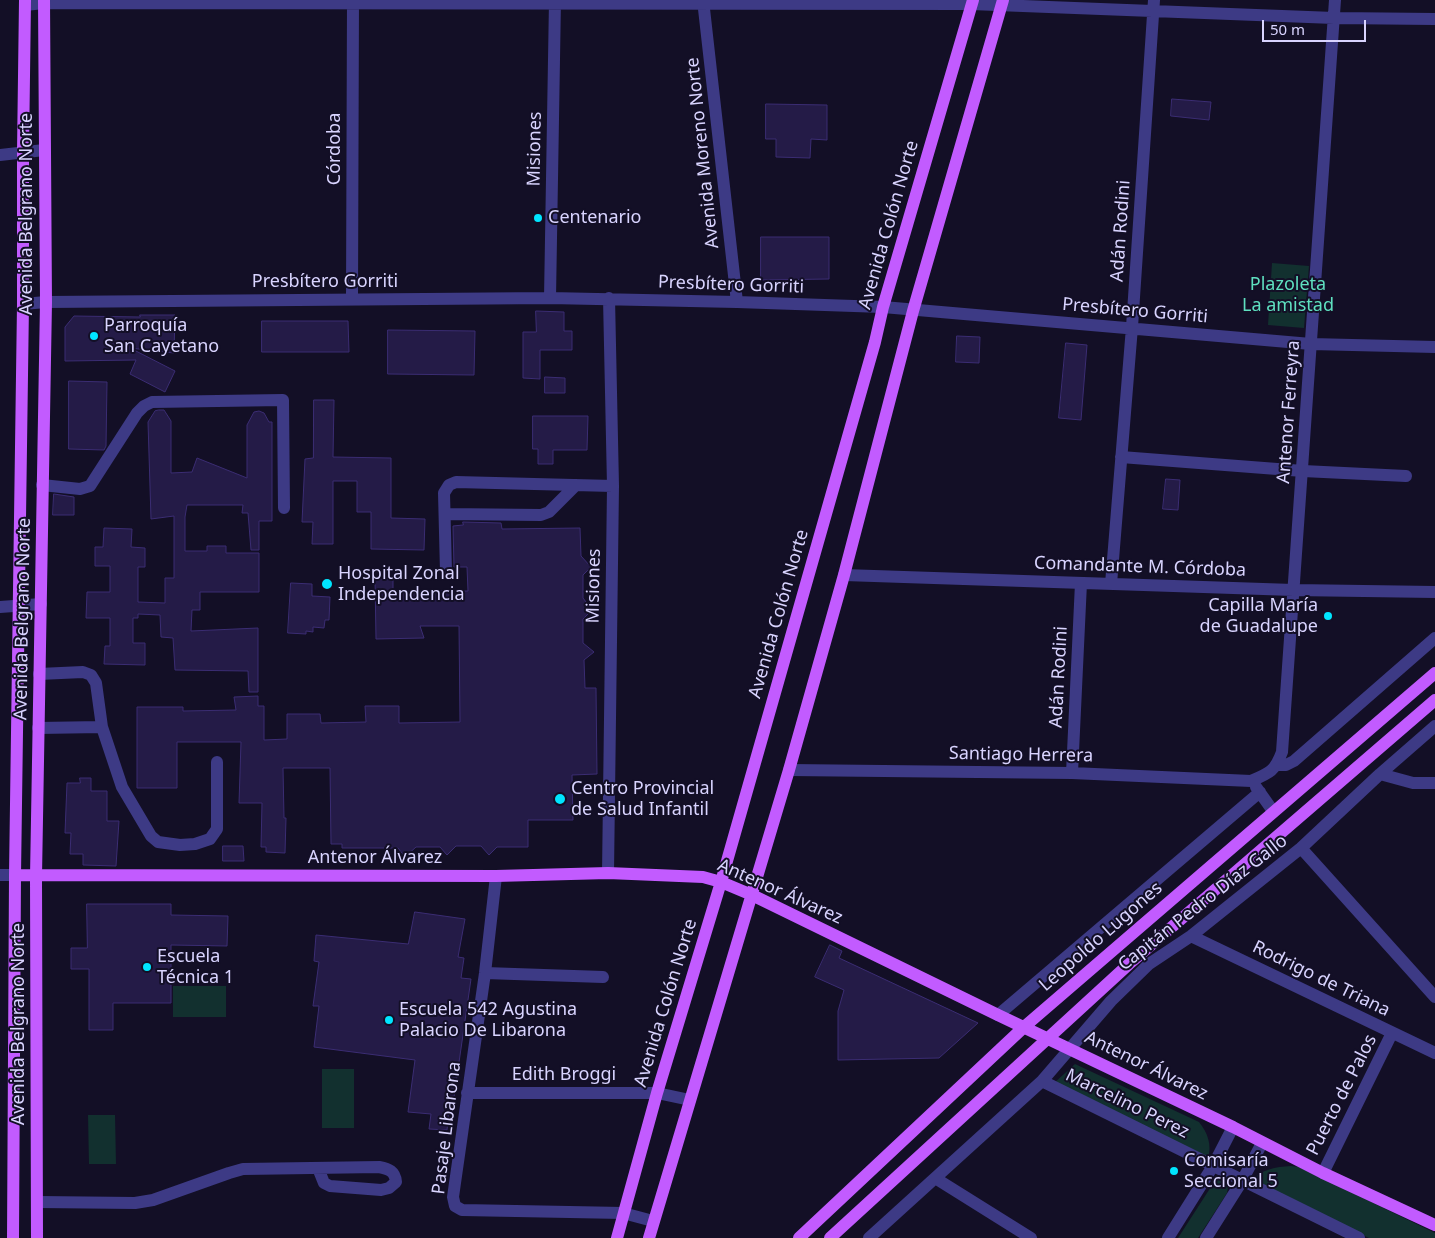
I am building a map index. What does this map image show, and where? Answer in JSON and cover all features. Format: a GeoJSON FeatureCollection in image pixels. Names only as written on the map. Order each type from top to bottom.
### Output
{"type":"FeatureCollection","features":[{"type":"Feature","properties":{"kind":"main road","name":"Avenida Belgrano Norte"},"geometry":{"type":"LineString","coordinates":[[13,1238],[15,875],[25,2]]}},
{"type":"Feature","properties":{"kind":"main road","name":"Avenida Belgrano Norte"},"geometry":{"type":"LineString","coordinates":[[37,1238],[36,876],[46,302],[44,2]]}},
{"type":"Feature","properties":{"kind":"main road","name":"Avenida Colón Norte"},"geometry":{"type":"LineString","coordinates":[[617,1238],[657,1093],[721,882],[875,342],[883,307],[972,2]]}},
{"type":"Feature","properties":{"kind":"main road"},"geometry":{"type":"LineString","coordinates":[[649,1238],[789,770],[844,575],[913,311],[1003,2]]}},
{"type":"Feature","properties":{"kind":"main road","name":"Leopoldo Lugones"},"geometry":{"type":"LineString","coordinates":[[799,1238],[1024,1027],[1435,673]]}},
{"type":"Feature","properties":{"kind":"main road"},"geometry":{"type":"LineString","coordinates":[[830,1238],[1129,964],[1435,700]]}},
{"type":"Feature","properties":{"kind":"main road","name":"Antenor Álvarez"},"geometry":{"type":"LineString","coordinates":[[15,875],[496,876],[608,873],[703,877],[721,882],[752,895],[1435,1226]]}},
{"type":"Feature","properties":{"kind":"street","name":"Antenor Ferreyra"},"geometry":{"type":"LineString","coordinates":[[1277,765],[1282,752],[1335,0]]}},
{"type":"Feature","properties":{"kind":"street","name":"Córdoba"},"geometry":{"type":"LineString","coordinates":[[352,299],[353,1]]}},
{"type":"Feature","properties":{"kind":"street"},"geometry":{"type":"LineString","coordinates":[[25,2],[1003,2],[1154,5],[1334,18],[1435,19]]}},
{"type":"Feature","properties":{"kind":"street","name":"Misiones"},"geometry":{"type":"LineString","coordinates":[[550,298],[555,2]]}},
{"type":"Feature","properties":{"kind":"street","name":"Avenida Moreno Norte"},"geometry":{"type":"LineString","coordinates":[[703,2],[737,302]]}},
{"type":"Feature","properties":{"kind":"street","name":"Adán Rodini"},"geometry":{"type":"LineString","coordinates":[[1111,584],[1132,328],[1154,5]]}},
{"type":"Feature","properties":{"kind":"street"},"geometry":{"type":"LineString","coordinates":[[0,155],[44,150]]}},
{"type":"Feature","properties":{"kind":"street","name":"Misiones"},"geometry":{"type":"LineString","coordinates":[[608,873],[613,486],[609,298]]}},
{"type":"Feature","properties":{"kind":"street","name":"Presbítero Gorriti"},"geometry":{"type":"LineString","coordinates":[[23,304],[46,302],[609,298],[883,307],[1311,344],[1435,346]]}},
{"type":"Feature","properties":{"kind":"street"},"geometry":{"type":"LineString","coordinates":[[42,485],[80,489],[90,486],[136,413],[152,402],[283,400],[284,508]]}},
{"type":"Feature","properties":{"kind":"street"},"geometry":{"type":"LineString","coordinates":[[1121,457],[1303,471],[1406,476]]}},
{"type":"Feature","properties":{"kind":"street"},"geometry":{"type":"LineString","coordinates":[[446,572],[444,493],[449,485],[456,482],[613,486]]}},
{"type":"Feature","properties":{"kind":"street"},"geometry":{"type":"LineString","coordinates":[[445,514],[541,515],[549,512],[576,485]]}},
{"type":"Feature","properties":{"kind":"street","name":"Comandante M. Córdoba"},"geometry":{"type":"LineString","coordinates":[[844,575],[1293,590],[1435,592]]}},
{"type":"Feature","properties":{"kind":"street","name":"Adán Rodini"},"geometry":{"type":"LineString","coordinates":[[1072,772],[1081,583]]}},
{"type":"Feature","properties":{"kind":"street"},"geometry":{"type":"LineString","coordinates":[[0,607],[19,604],[40,604]]}},
{"type":"Feature","properties":{"kind":"street"},"geometry":{"type":"LineString","coordinates":[[1273,811],[1251,781],[1268,774],[1277,765],[1286,765],[1294,761],[1435,638]]}},
{"type":"Feature","properties":{"kind":"street"},"geometry":{"type":"LineString","coordinates":[[39,674],[83,672],[91,675],[96,683],[102,727],[122,787],[151,836],[158,842],[180,845],[195,844],[210,839],[217,829],[217,762]]}},
{"type":"Feature","properties":{"kind":"street","name":"Capitán Pedro Díaz Gallo"},"geometry":{"type":"LineString","coordinates":[[869,1238],[1042,1081],[1112,1001],[1149,964],[1191,936],[1301,848],[1380,774],[1435,726]]}},
{"type":"Feature","properties":{"kind":"street"},"geometry":{"type":"LineString","coordinates":[[38,728],[102,727]]}},
{"type":"Feature","properties":{"kind":"street","name":"Santiago Herrera"},"geometry":{"type":"LineString","coordinates":[[789,770],[1072,772],[1251,781]]}},
{"type":"Feature","properties":{"kind":"street"},"geometry":{"type":"LineString","coordinates":[[1380,774],[1412,784],[1435,783]]}},
{"type":"Feature","properties":{"kind":"street"},"geometry":{"type":"LineString","coordinates":[[998,1015],[1260,792]]}},
{"type":"Feature","properties":{"kind":"street"},"geometry":{"type":"LineString","coordinates":[[1301,848],[1435,997]]}},
{"type":"Feature","properties":{"kind":"street"},"geometry":{"type":"LineString","coordinates":[[0,875],[15,875]]}},
{"type":"Feature","properties":{"kind":"street","name":"Pasaje Libarona"},"geometry":{"type":"LineString","coordinates":[[496,876],[485,973],[453,1197],[455,1206],[462,1210],[623,1213]]}},
{"type":"Feature","properties":{"kind":"street","name":"Rodrigo de Triana"},"geometry":{"type":"LineString","coordinates":[[1191,936],[1435,1054]]}},
{"type":"Feature","properties":{"kind":"street"},"geometry":{"type":"LineString","coordinates":[[485,973],[602,977]]}},
{"type":"Feature","properties":{"kind":"street","name":"Puerto de Palos"},"geometry":{"type":"LineString","coordinates":[[1323,1173],[1392,1033]]}},
{"type":"Feature","properties":{"kind":"street","name":"Marcelino Perez"},"geometry":{"type":"LineString","coordinates":[[1042,1081],[1359,1238]]}},
{"type":"Feature","properties":{"kind":"street","name":"Edith Broggi"},"geometry":{"type":"LineString","coordinates":[[467,1093],[657,1093],[690,1100]]}},
{"type":"Feature","properties":{"kind":"street"},"geometry":{"type":"LineString","coordinates":[[1168,1238],[1213,1166],[1233,1127]]}},
{"type":"Feature","properties":{"kind":"street"},"geometry":{"type":"LineString","coordinates":[[1206,1238],[1242,1181],[1262,1143]]}},
{"type":"Feature","properties":{"kind":"street"},"geometry":{"type":"LineString","coordinates":[[38,1202],[135,1203],[153,1200],[242,1169],[379,1167],[390,1170],[395,1175],[396,1182],[390,1188],[381,1190],[330,1186],[324,1183],[318,1168]]}},
{"type":"Feature","properties":{"kind":"street"},"geometry":{"type":"LineString","coordinates":[[935,1178],[1031,1238]]}},
{"type":"Feature","properties":{"kind":"street"},"geometry":{"type":"LineString","coordinates":[[623,1213],[653,1221]]}},
{"type":"Feature","properties":{"kind":"green space","name":"Plazoleta La amistad"},"geometry":{"type":"Polygon","coordinates":[[[1272,263],[1309,266],[1304,328],[1268,325],[1272,263]]]}},
{"type":"Feature","properties":{"kind":"green space"},"geometry":{"type":"Polygon","coordinates":[[[173,986],[226,986],[226,1017],[173,1017],[173,986]]]}},
{"type":"Feature","properties":{"kind":"green space"},"geometry":{"type":"Polygon","coordinates":[[[1075,1064],[1199,1122],[1205,1130],[1208,1139],[1210,1149],[1208,1159],[1053,1084],[1075,1064]]]}},
{"type":"Feature","properties":{"kind":"green space"},"geometry":{"type":"Polygon","coordinates":[[[322,1069],[354,1069],[354,1128],[322,1128],[322,1069]]]}},
{"type":"Feature","properties":{"kind":"green space"},"geometry":{"type":"Polygon","coordinates":[[[88,1115],[115,1115],[116,1164],[89,1164],[88,1115]]]}},
{"type":"Feature","properties":{"kind":"green space"},"geometry":{"type":"Polygon","coordinates":[[[1291,1166],[1299,1167],[1435,1233],[1435,1238],[1369,1238],[1251,1181],[1269,1169],[1291,1166]]]}},
{"type":"Feature","properties":{"kind":"green space"},"geometry":{"type":"Polygon","coordinates":[[[1216,1179],[1227,1182],[1227,1193],[1198,1238],[1178,1238],[1216,1179]]]}},
{"type":"Feature","properties":{"kind":"building"},"geometry":{"type":"Polygon","coordinates":[[[1172,99],[1211,102],[1209,120],[1171,116],[1172,99]]]}},
{"type":"Feature","properties":{"kind":"building"},"geometry":{"type":"Polygon","coordinates":[[[766,104],[827,105],[827,140],[811,139],[810,158],[776,157],[776,139],[766,139],[766,104]]]}},
{"type":"Feature","properties":{"kind":"building"},"geometry":{"type":"Polygon","coordinates":[[[761,237],[829,237],[829,279],[761,280],[761,237]]]}},
{"type":"Feature","properties":{"kind":"building"},"geometry":{"type":"Polygon","coordinates":[[[536,311],[564,312],[564,331],[572,331],[572,350],[540,350],[540,379],[523,378],[523,332],[536,332],[536,311]]]}},
{"type":"Feature","properties":{"kind":"building"},"geometry":{"type":"Polygon","coordinates":[[[140,315],[175,315],[174,353],[130,348],[175,371],[165,392],[130,374],[136,360],[65,361],[65,327],[74,316],[140,317],[140,315]]]}},
{"type":"Feature","properties":{"kind":"building"},"geometry":{"type":"Polygon","coordinates":[[[262,321],[348,321],[349,352],[262,352],[262,321]]]}},
{"type":"Feature","properties":{"kind":"building"},"geometry":{"type":"Polygon","coordinates":[[[388,330],[475,331],[474,375],[388,374],[388,330]]]}},
{"type":"Feature","properties":{"kind":"building"},"geometry":{"type":"Polygon","coordinates":[[[957,336],[980,337],[979,363],[956,362],[957,336]]]}},
{"type":"Feature","properties":{"kind":"building"},"geometry":{"type":"Polygon","coordinates":[[[1066,343],[1087,345],[1081,420],[1059,418],[1066,343]]]}},
{"type":"Feature","properties":{"kind":"building"},"geometry":{"type":"Polygon","coordinates":[[[545,377],[565,378],[565,393],[545,393],[545,377]]]}},
{"type":"Feature","properties":{"kind":"building"},"geometry":{"type":"Polygon","coordinates":[[[69,381],[107,382],[106,446],[104,450],[69,449],[69,381]]]}},
{"type":"Feature","properties":{"kind":"building"},"geometry":{"type":"Polygon","coordinates":[[[314,400],[334,400],[333,457],[391,458],[391,518],[425,519],[424,550],[371,549],[371,512],[357,512],[357,481],[333,481],[333,544],[312,544],[313,522],[302,522],[305,459],[313,458],[314,400]]]}},
{"type":"Feature","properties":{"kind":"building"},"geometry":{"type":"Polygon","coordinates":[[[164,410],[171,421],[171,473],[192,472],[197,458],[247,478],[247,425],[254,412],[259,411],[264,413],[269,422],[272,422],[272,521],[259,521],[259,550],[251,550],[248,513],[242,513],[243,505],[187,505],[185,517],[185,551],[207,551],[207,546],[226,546],[226,553],[259,553],[259,592],[200,592],[200,610],[192,610],[191,631],[258,628],[258,692],[249,692],[248,671],[175,670],[173,638],[161,637],[160,615],[138,614],[138,618],[133,618],[133,643],[145,643],[145,665],[104,664],[105,646],[110,646],[110,618],[86,618],[87,592],[110,592],[110,566],[95,566],[95,547],[103,547],[104,528],[132,529],[131,547],[145,548],[145,567],[138,567],[138,602],[165,603],[165,578],[174,578],[174,516],[151,519],[148,422],[155,411],[164,410]]]}},
{"type":"Feature","properties":{"kind":"building"},"geometry":{"type":"Polygon","coordinates":[[[533,416],[588,416],[587,450],[553,450],[553,464],[538,464],[538,449],[533,449],[533,416]]]}},
{"type":"Feature","properties":{"kind":"building"},"geometry":{"type":"Polygon","coordinates":[[[1166,479],[1180,480],[1178,510],[1163,509],[1166,479]]]}},
{"type":"Feature","properties":{"kind":"building"},"geometry":{"type":"Polygon","coordinates":[[[54,494],[74,497],[74,515],[53,515],[54,494]]]}},
{"type":"Feature","properties":{"kind":"building"},"geometry":{"type":"Polygon","coordinates":[[[463,522],[501,523],[502,529],[580,528],[581,556],[591,567],[583,575],[583,598],[592,610],[583,619],[583,643],[594,652],[584,660],[585,688],[596,688],[597,774],[572,775],[573,820],[528,820],[528,847],[497,847],[489,855],[481,846],[456,846],[447,855],[440,847],[416,847],[405,857],[398,848],[342,848],[342,844],[331,844],[330,768],[283,768],[284,818],[286,818],[285,853],[266,852],[266,847],[261,847],[262,803],[239,803],[241,742],[177,742],[177,788],[137,788],[137,707],[183,707],[183,711],[236,710],[234,697],[258,696],[258,706],[264,706],[264,740],[287,739],[287,714],[320,714],[321,723],[366,722],[365,706],[399,706],[399,723],[460,722],[459,626],[420,626],[424,638],[376,639],[375,579],[393,579],[393,591],[468,591],[467,567],[454,567],[453,526],[463,525],[463,522]]]}},
{"type":"Feature","properties":{"kind":"building"},"geometry":{"type":"Polygon","coordinates":[[[291,583],[312,584],[312,596],[330,597],[329,620],[325,620],[324,628],[313,627],[313,632],[306,631],[306,634],[288,633],[291,583]]]}},
{"type":"Feature","properties":{"kind":"building"},"geometry":{"type":"Polygon","coordinates":[[[80,778],[91,778],[91,791],[107,791],[107,821],[119,821],[116,866],[83,865],[83,854],[70,854],[71,833],[65,833],[67,783],[80,783],[80,778]]]}},
{"type":"Feature","properties":{"kind":"building"},"geometry":{"type":"Polygon","coordinates":[[[223,846],[243,846],[244,861],[223,861],[223,846]]]}},
{"type":"Feature","properties":{"kind":"building"},"geometry":{"type":"Polygon","coordinates":[[[87,904],[171,904],[171,915],[228,916],[227,946],[171,945],[171,1003],[113,1003],[113,1030],[89,1030],[89,969],[71,969],[71,948],[87,948],[87,904]]]}},
{"type":"Feature","properties":{"kind":"building","name":"Escuela 542 Agustina Palacio De Libarona"},"geometry":{"type":"Polygon","coordinates":[[[415,912],[465,919],[458,957],[464,958],[461,978],[471,979],[452,1111],[449,1111],[447,1130],[429,1129],[431,1114],[408,1112],[415,1060],[314,1047],[319,1006],[313,1006],[319,962],[314,961],[316,935],[408,944],[415,912]]]}},
{"type":"Feature","properties":{"kind":"building"},"geometry":{"type":"Polygon","coordinates":[[[830,945],[842,951],[839,958],[978,1023],[939,1058],[838,1060],[838,1011],[844,990],[815,977],[830,945]]]}},
{"type":"Feature","properties":{"kind":"place","name":"Centenario"},"geometry":{"type":"Point","coordinates":[538,218]}},
{"type":"Feature","properties":{"kind":"place","name":"Parroquía San Cayetano"},"geometry":{"type":"Point","coordinates":[94,336]}},
{"type":"Feature","properties":{"kind":"place","name":"Hospital Zonal Independencia"},"geometry":{"type":"Point","coordinates":[327,584]}},
{"type":"Feature","properties":{"kind":"place","name":"Capilla María de Guadalupe"},"geometry":{"type":"Point","coordinates":[1328,616]}},
{"type":"Feature","properties":{"kind":"place","name":"Centro Provincial de Salud Infantil"},"geometry":{"type":"Point","coordinates":[560,799]}},
{"type":"Feature","properties":{"kind":"place","name":"Escuela Técnica 1"},"geometry":{"type":"Point","coordinates":[147,967]}},
{"type":"Feature","properties":{"kind":"place","name":"Escuela 542 Agustina Palacio De Libarona"},"geometry":{"type":"Point","coordinates":[389,1020]}},
{"type":"Feature","properties":{"kind":"place","name":"Comisaría Seccional 5"},"geometry":{"type":"Point","coordinates":[1174,1171]}}]}
